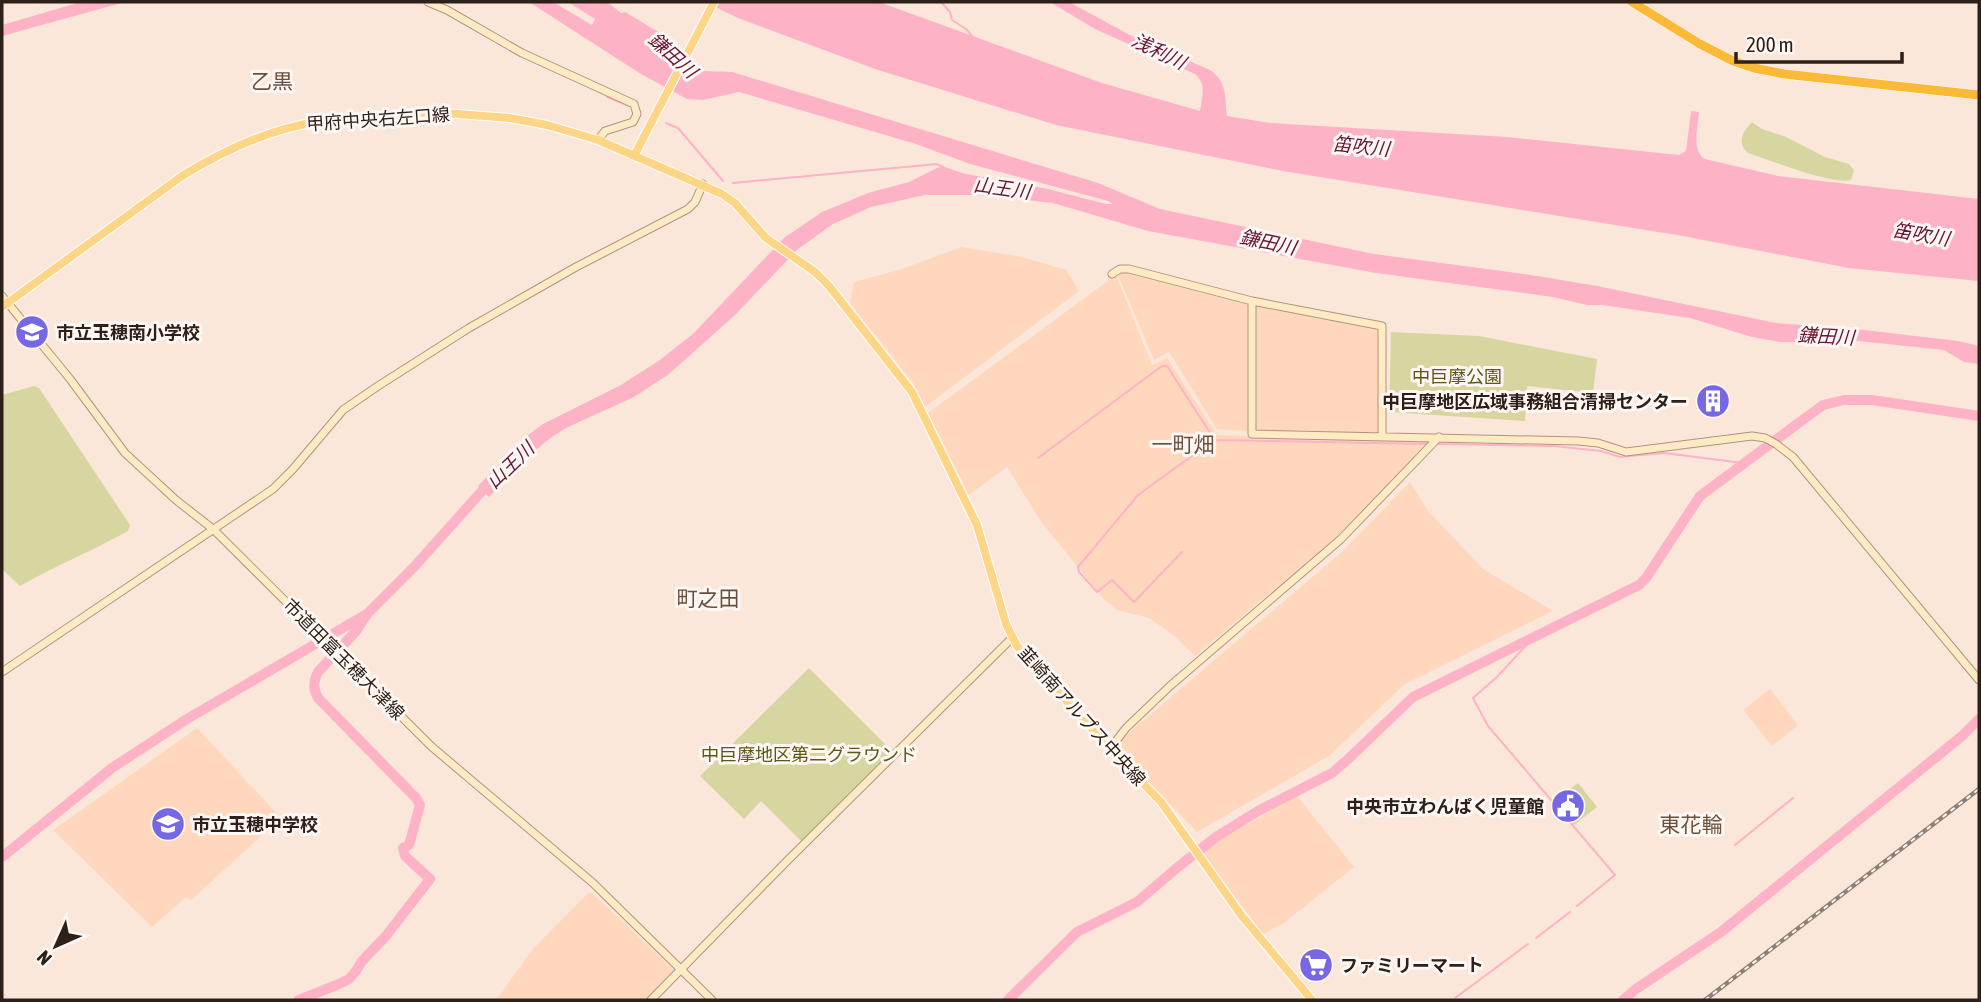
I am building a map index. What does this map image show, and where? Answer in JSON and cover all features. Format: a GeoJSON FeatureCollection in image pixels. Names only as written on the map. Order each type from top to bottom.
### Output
{"type":"FeatureCollection","features":[{"type":"Feature","properties":{"kind":"highway"},"geometry":{"type":"LineString","coordinates":[[1632,2],[1715,52],[1754,68],[1784,74],[1979,95]]}},
{"type":"Feature","properties":{"kind":"main road"},"geometry":{"type":"LineString","coordinates":[[635,155],[714,2]]}},
{"type":"Feature","properties":{"kind":"main road","name":"甲府中央右左口線"},"geometry":{"type":"LineString","coordinates":[[4,302],[205,162],[253,139],[298,125],[331,120],[449,113],[498,117],[598,140],[635,155]]}},
{"type":"Feature","properties":{"kind":"main road","name":"韮崎南アルプス中央線"},"geometry":{"type":"LineString","coordinates":[[635,155],[703,184],[728,198],[766,238],[815,272],[829,286],[912,392],[977,525],[1012,638],[1024,655],[1161,802],[1241,915],[1312,1000]]}},
{"type":"Feature","properties":{"kind":"street"},"geometry":{"type":"LineString","coordinates":[[428,2],[522,53],[634,104],[637,114],[633,122],[605,131],[598,140]]}},
{"type":"Feature","properties":{"kind":"street"},"geometry":{"type":"LineString","coordinates":[[2,672],[280,483],[336,416],[353,402],[508,305],[688,209],[695,202],[703,184]]}},
{"type":"Feature","properties":{"kind":"street"},"geometry":{"type":"LineString","coordinates":[[1112,274],[1120,269],[1129,269],[1252,301],[1382,326],[1382,436]]}},
{"type":"Feature","properties":{"kind":"street"},"geometry":{"type":"LineString","coordinates":[[1252,301],[1252,434],[1578,441],[1598,443],[1626,452],[1741,437],[1766,439],[1793,457],[1979,680]]}},
{"type":"Feature","properties":{"kind":"street","name":"市道田富玉穂大津線"},"geometry":{"type":"LineString","coordinates":[[4,302],[70,379],[125,453],[176,500],[213,529],[432,747],[593,883],[712,1000]]}},
{"type":"Feature","properties":{"kind":"street"},"geometry":{"type":"LineString","coordinates":[[1110,749],[1126,728],[1170,686],[1341,539],[1439,437]]}},
{"type":"Feature","properties":{"kind":"street"},"geometry":{"type":"LineString","coordinates":[[651,1000],[1012,638]]}},
{"type":"Feature","properties":{"kind":"shaded area"},"geometry":{"type":"Polygon","coordinates":[[[961,247],[1022,257],[1066,270],[1079,291],[925,407],[912,381],[850,303],[854,282],[902,269],[961,247]]]}},
{"type":"Feature","properties":{"kind":"shaded area"},"geometry":{"type":"Polygon","coordinates":[[[1128,272],[1250,304],[1248,431],[1217,429],[1169,352],[1154,360],[1118,275],[1128,272]]]}},
{"type":"Feature","properties":{"kind":"shaded area"},"geometry":{"type":"Polygon","coordinates":[[[1116,275],[1152,365],[1167,358],[1217,435],[1432,441],[1341,533],[1195,656],[1173,635],[1149,618],[1117,610],[1104,599],[1042,523],[1007,467],[969,495],[928,413],[1116,275]]]}},
{"type":"Feature","properties":{"kind":"shaded area"},"geometry":{"type":"Polygon","coordinates":[[[1256,306],[1379,329],[1379,433],[1256,431],[1256,306]]]}},
{"type":"Feature","properties":{"kind":"shaded area"},"geometry":{"type":"Polygon","coordinates":[[[1410,482],[1428,511],[1483,569],[1553,611],[1405,684],[1329,756],[1197,832],[1115,748],[1118,742],[1343,551],[1410,482]]]}},
{"type":"Feature","properties":{"kind":"shaded area"},"geometry":{"type":"Polygon","coordinates":[[[1770,689],[1798,725],[1772,746],[1743,710],[1770,689]]]}},
{"type":"Feature","properties":{"kind":"shaded area","name":"市立玉穂中学校"},"geometry":{"type":"Polygon","coordinates":[[[197,728],[281,818],[191,900],[186,897],[152,927],[53,830],[197,728]]]}},
{"type":"Feature","properties":{"kind":"shaded area"},"geometry":{"type":"Polygon","coordinates":[[[1297,796],[1354,867],[1284,923],[1263,934],[1202,853],[1221,839],[1297,796]]]}},
{"type":"Feature","properties":{"kind":"shaded area"},"geometry":{"type":"Polygon","coordinates":[[[588,893],[592,893],[675,971],[646,1000],[497,999],[532,950],[588,893]]]}},
{"type":"Feature","properties":{"kind":"green space"},"geometry":{"type":"Polygon","coordinates":[[[1752,122],[1825,157],[1849,164],[1854,170],[1851,180],[1815,176],[1748,153],[1742,145],[1742,137],[1752,122]]]}},
{"type":"Feature","properties":{"kind":"green space","name":"中巨摩公園"},"geometry":{"type":"Polygon","coordinates":[[[1391,332],[1479,336],[1597,359],[1593,393],[1527,386],[1525,421],[1389,412],[1391,332]]]}},
{"type":"Feature","properties":{"kind":"green space"},"geometry":{"type":"Polygon","coordinates":[[[34,386],[39,388],[130,525],[128,531],[20,586],[2,569],[2,395],[34,386]]]}},
{"type":"Feature","properties":{"kind":"green space","name":"中巨摩地区第二グラウンド"},"geometry":{"type":"Polygon","coordinates":[[[809,668],[896,755],[804,844],[761,801],[744,819],[700,776],[809,668]]]}},
{"type":"Feature","properties":{"kind":"green space"},"geometry":{"type":"Polygon","coordinates":[[[1578,783],[1597,807],[1574,825],[1555,801],[1578,783]]]}},
{"type":"Feature","properties":{"kind":"water"},"geometry":{"type":"Polygon","coordinates":[[[81,2],[125,2],[2,36],[2,25],[81,2]]]}},
{"type":"Feature","properties":{"kind":"water"},"geometry":{"type":"Polygon","coordinates":[[[529,2],[553,2],[592,25],[595,19],[568,2],[607,2],[665,47],[704,71],[732,72],[1098,183],[1160,209],[1374,254],[1597,286],[1776,323],[1958,341],[1979,346],[1979,364],[1964,362],[1944,350],[1858,341],[1780,342],[1752,337],[1690,318],[1376,273],[1148,231],[1053,203],[977,195],[925,195],[871,207],[833,224],[798,249],[735,315],[669,374],[634,397],[553,436],[527,457],[489,497],[478,486],[524,438],[543,424],[621,385],[660,360],[694,333],[784,238],[822,212],[868,193],[909,182],[941,166],[966,174],[1113,204],[970,164],[916,144],[739,92],[703,100],[687,99],[641,74],[529,2]]]}},
{"type":"Feature","properties":{"kind":"water"},"geometry":{"type":"Polygon","coordinates":[[[705,2],[879,2],[1102,83],[1200,111],[1202,86],[1195,74],[1095,29],[1050,2],[1069,2],[1128,34],[1216,74],[1225,96],[1227,116],[1270,123],[1507,137],[1679,155],[1686,151],[1691,111],[1699,112],[1697,145],[1698,151],[1705,159],[1778,176],[1979,199],[1979,281],[1849,268],[1683,236],[1283,171],[1056,125],[875,69],[738,18],[705,2]]]}},
{"type":"Feature","properties":{"kind":"waterway"},"geometry":{"type":"LineString","coordinates":[[941,2],[950,12],[952,20],[972,36]]}},
{"type":"Feature","properties":{"kind":"waterway","name":"鎌田川"},"geometry":{"type":"LineString","coordinates":[[624,17],[665,42],[681,61]]}},
{"type":"Feature","properties":{"kind":"waterway"},"geometry":{"type":"LineString","coordinates":[[607,97],[629,106]]}},
{"type":"Feature","properties":{"kind":"waterway"},"geometry":{"type":"LineString","coordinates":[[666,123],[678,128],[723,181]]}},
{"type":"Feature","properties":{"kind":"waterway"},"geometry":{"type":"LineString","coordinates":[[733,183],[937,164],[943,167]]}},
{"type":"Feature","properties":{"kind":"waterway"},"geometry":{"type":"LineString","coordinates":[[1038,458],[1162,366],[1167,366],[1214,439]]}},
{"type":"Feature","properties":{"kind":"waterway"},"geometry":{"type":"LineString","coordinates":[[1008,1000],[1077,932],[1137,902],[1216,837],[1258,811],[1332,773],[1413,697],[1639,585],[1700,496],[1823,405],[1844,400],[1872,400],[1979,416]]}},
{"type":"Feature","properties":{"kind":"waterway"},"geometry":{"type":"LineString","coordinates":[[1182,552],[1134,602],[1112,580],[1097,592],[1079,572],[1078,567],[1138,495],[1214,440],[1429,444]]}},
{"type":"Feature","properties":{"kind":"waterway"},"geometry":{"type":"LineString","coordinates":[[1438,444],[1554,446],[1601,451],[1620,457],[1664,453],[1743,463]]}},
{"type":"Feature","properties":{"kind":"waterway","name":"山王川"},"geometry":{"type":"LineString","coordinates":[[299,1000],[349,979],[430,879],[405,856],[403,848],[409,845],[420,805],[318,698],[314,685],[316,676],[356,631],[368,613],[414,567],[490,482]]}},
{"type":"Feature","properties":{"kind":"waterway"},"geometry":{"type":"LineString","coordinates":[[2,857],[112,768],[187,719],[365,615]]}},
{"type":"Feature","properties":{"kind":"waterway"},"geometry":{"type":"LineString","coordinates":[[1533,638],[1497,677],[1473,698],[1488,726],[1615,875],[1577,906]]}},
{"type":"Feature","properties":{"kind":"waterway"},"geometry":{"type":"LineString","coordinates":[[1623,1000],[1721,932],[1962,736],[1979,719]]}},
{"type":"Feature","properties":{"kind":"waterway"},"geometry":{"type":"LineString","coordinates":[[1735,845],[1793,798]]}},
{"type":"Feature","properties":{"kind":"waterway"},"geometry":{"type":"LineString","coordinates":[[1536,938],[1570,912]]}},
{"type":"Feature","properties":{"kind":"waterway"},"geometry":{"type":"LineString","coordinates":[[1455,998],[1528,944]]}},
{"type":"Feature","properties":{"kind":"railway"},"geometry":{"type":"LineString","coordinates":[[1705,1000],[1979,789]]}},
{"type":"Feature","properties":{"kind":"place","name":"市立玉穂南小学校"},"geometry":{"type":"Point","coordinates":[32,332]}},
{"type":"Feature","properties":{"kind":"place","name":"中巨摩地区広域事務組合清掃センター"},"geometry":{"type":"Point","coordinates":[1713,401]}},
{"type":"Feature","properties":{"kind":"place","name":"中央市立わんぱく児童館"},"geometry":{"type":"Point","coordinates":[1568,806]}},
{"type":"Feature","properties":{"kind":"place","name":"市立玉穂中学校"},"geometry":{"type":"Point","coordinates":[168,824]}},
{"type":"Feature","properties":{"kind":"place","name":"ファミリーマート"},"geometry":{"type":"Point","coordinates":[1316,965]}},
{"type":"Feature","properties":{"kind":"district","name":"乙黒"},"geometry":{"type":"Point","coordinates":[272,81]}},
{"type":"Feature","properties":{"kind":"district","name":"一町畑"},"geometry":{"type":"Point","coordinates":[1183,444]}},
{"type":"Feature","properties":{"kind":"district","name":"町之田"},"geometry":{"type":"Point","coordinates":[708,598]}},
{"type":"Feature","properties":{"kind":"district","name":"東花輪"},"geometry":{"type":"Point","coordinates":[1691,824]}},
{"type":"Feature","properties":{"kind":"water label","name":"浅利川"},"geometry":{"type":"Point","coordinates":[1159,51]}},
{"type":"Feature","properties":{"kind":"water label","name":"笛吹川"},"geometry":{"type":"Point","coordinates":[1361,146]}},
{"type":"Feature","properties":{"kind":"water label","name":"笛吹川"},"geometry":{"type":"Point","coordinates":[1921,234]}}]}
